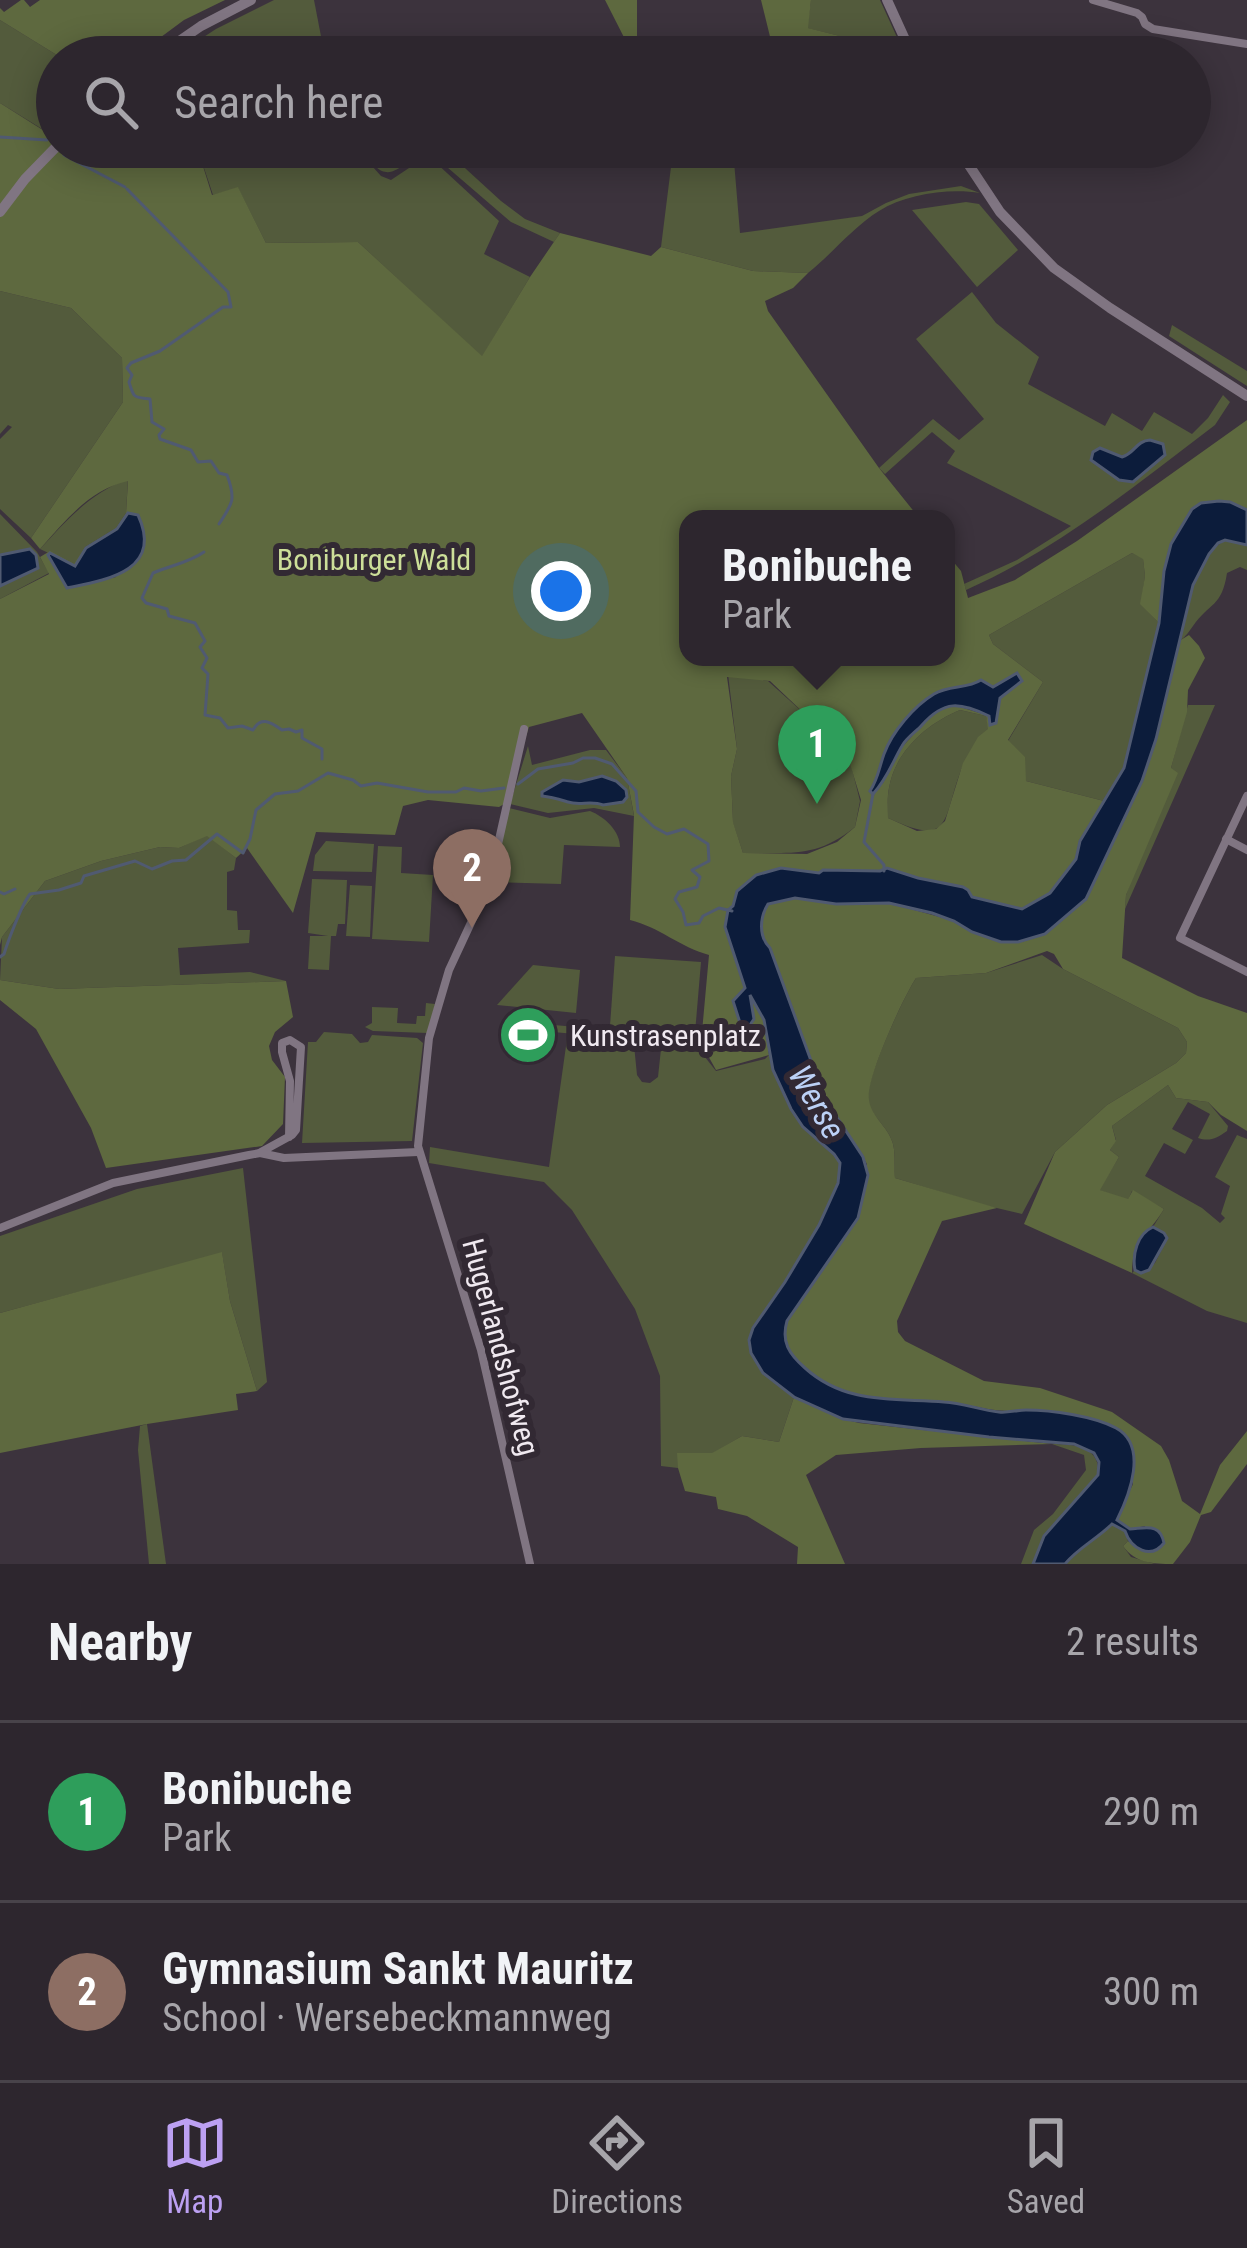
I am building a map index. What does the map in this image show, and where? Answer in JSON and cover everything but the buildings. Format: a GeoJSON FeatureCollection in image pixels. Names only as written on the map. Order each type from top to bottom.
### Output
{"type":"FeatureCollection","features":[{"type":"Feature","properties":{"kind":"street"},"geometry":{"type":"LineString","coordinates":[[186,36],[251,0]]}},
{"type":"Feature","properties":{"kind":"street"},"geometry":{"type":"LineString","coordinates":[[887,0],[903,36]]}},
{"type":"Feature","properties":{"kind":"street"},"geometry":{"type":"LineString","coordinates":[[1093,0],[1137,13],[1153,29],[1197,36]]}},
{"type":"Feature","properties":{"kind":"street"},"geometry":{"type":"LineString","coordinates":[[1211,38],[1247,44]]}},
{"type":"Feature","properties":{"kind":"street"},"geometry":{"type":"LineString","coordinates":[[3,203],[36,168]]}},
{"type":"Feature","properties":{"kind":"street"},"geometry":{"type":"LineString","coordinates":[[971,168],[1000,212],[1054,268],[1247,396]]}},
{"type":"Feature","properties":{"kind":"street"},"geometry":{"type":"LineString","coordinates":[[260,1153],[284,1158],[418,1149],[431,1028],[444,984],[489,884],[524,729]]}},
{"type":"Feature","properties":{"kind":"street"},"geometry":{"type":"LineString","coordinates":[[1247,796],[1180,938],[1247,972]]}},
{"type":"Feature","properties":{"kind":"street"},"geometry":{"type":"LineString","coordinates":[[1226,839],[1247,850]]}},
{"type":"Feature","properties":{"kind":"street"},"geometry":{"type":"LineString","coordinates":[[0,1228],[113,1183],[260,1153],[295,1134],[301,1051],[290,1040],[281,1049],[290,1081],[289,1137]]}},
{"type":"Feature","properties":{"kind":"street","name":"Hugerlandshofweg"},"geometry":{"type":"LineString","coordinates":[[418,1149],[482,1350],[530,1564]]}},
{"type":"Feature","properties":{"kind":"green space"},"geometry":{"type":"Polygon","coordinates":[[[21,0],[30,7],[40,0],[225,0],[162,36],[36,36],[36,42],[0,20],[0,8],[4,12],[21,0]]]}},
{"type":"Feature","properties":{"kind":"green space"},"geometry":{"type":"Polygon","coordinates":[[[274,0],[314,0],[321,36],[205,36],[274,0]]]}},
{"type":"Feature","properties":{"kind":"green space"},"geometry":{"type":"Polygon","coordinates":[[[605,0],[637,0],[637,36],[623,36],[605,0]]]}},
{"type":"Feature","properties":{"kind":"green space"},"geometry":{"type":"Polygon","coordinates":[[[761,0],[811,0],[808,28],[840,36],[770,36],[761,0]]]}},
{"type":"Feature","properties":{"kind":"green space"},"geometry":{"type":"Polygon","coordinates":[[[811,0],[880,0],[896,36],[840,36],[807,28],[811,0]]]}},
{"type":"Feature","properties":{"kind":"green space"},"geometry":{"type":"Polygon","coordinates":[[[0,20],[36,42],[36,125],[0,103],[0,20]]]}},
{"type":"Feature","properties":{"kind":"green space","name":"Boniburger Wald"},"geometry":{"type":"Polygon","coordinates":[[[0,103],[36,126],[36,168],[204,168],[212,195],[238,187],[266,243],[358,242],[482,356],[560,233],[651,256],[661,247],[753,271],[808,273],[793,288],[765,301],[768,311],[913,510],[679,510],[679,666],[955,666],[955,564],[968,598],[1015,580],[1247,420],[1247,510],[1219,501],[1192,509],[1164,571],[1159,623],[1140,604],[1143,559],[1132,553],[989,635],[993,644],[1043,682],[1008,740],[1025,757],[1026,781],[1104,801],[1080,840],[1076,859],[1050,893],[1022,909],[972,897],[963,887],[887,868],[819,873],[781,868],[737,891],[725,927],[745,988],[748,1027],[753,1010],[750,995],[764,1020],[769,1055],[716,1070],[701,1043],[709,955],[630,920],[634,815],[627,778],[582,713],[529,727],[504,804],[499,807],[428,800],[403,806],[395,835],[316,832],[293,913],[247,848],[236,858],[207,836],[179,848],[160,847],[101,861],[45,881],[0,945],[0,599],[49,574],[40,557],[50,551],[74,564],[85,547],[116,528],[126,513],[128,481],[90,499],[40,549],[31,538],[123,402],[122,358],[71,308],[0,291],[0,103]],[[128,514],[117,529],[86,548],[75,567],[50,553],[67,588],[116,577],[128,514]],[[1016,674],[990,687],[948,688],[925,700],[893,737],[870,791],[883,783],[902,747],[937,709],[951,704],[989,716],[1016,674]],[[727,677],[737,749],[731,776],[733,822],[743,853],[807,854],[837,842],[855,827],[861,800],[847,754],[770,681],[727,677]],[[960,710],[925,731],[898,762],[888,795],[888,818],[917,831],[936,829],[945,821],[963,763],[988,729],[986,716],[960,710]]]}},
{"type":"Feature","properties":{"kind":"green space"},"geometry":{"type":"Polygon","coordinates":[[[204,168],[374,168],[391,180],[409,168],[442,168],[499,221],[484,254],[530,277],[482,357],[358,242],[266,243],[238,188],[213,195],[204,168]]]}},
{"type":"Feature","properties":{"kind":"green space"},"geometry":{"type":"Polygon","coordinates":[[[448,168],[465,168],[525,219],[560,233],[554,242],[511,222],[448,168]]]}},
{"type":"Feature","properties":{"kind":"green space"},"geometry":{"type":"Polygon","coordinates":[[[671,168],[735,168],[740,233],[862,216],[909,194],[961,186],[980,193],[928,194],[890,205],[860,225],[808,273],[753,271],[661,247],[671,168]]]}},
{"type":"Feature","properties":{"kind":"green space"},"geometry":{"type":"Polygon","coordinates":[[[979,204],[1018,250],[977,287],[912,210],[979,204]]]}},
{"type":"Feature","properties":{"kind":"green space"},"geometry":{"type":"Polygon","coordinates":[[[0,291],[71,308],[122,358],[123,402],[31,538],[0,509],[0,439],[12,427],[8,425],[0,434],[0,291]]]}},
{"type":"Feature","properties":{"kind":"green space"},"geometry":{"type":"Polygon","coordinates":[[[972,292],[996,323],[1039,357],[1028,384],[1105,426],[1112,413],[1142,431],[1154,412],[1192,434],[1223,395],[1230,402],[1215,425],[1095,515],[1032,556],[966,590],[964,584],[1017,560],[1071,526],[947,463],[955,451],[932,432],[885,474],[879,468],[933,419],[959,440],[984,419],[916,339],[972,292]]]}},
{"type":"Feature","properties":{"kind":"green space"},"geometry":{"type":"Polygon","coordinates":[[[1172,325],[1247,371],[1247,386],[1169,336],[1172,325]]]}},
{"type":"Feature","properties":{"kind":"green space"},"geometry":{"type":"Polygon","coordinates":[[[128,479],[126,513],[116,528],[85,547],[74,565],[40,549],[91,500],[128,479]]]}},
{"type":"Feature","properties":{"kind":"green space"},"geometry":{"type":"Polygon","coordinates":[[[0,514],[37,552],[49,573],[0,599],[0,514]]]}},
{"type":"Feature","properties":{"kind":"green space"},"geometry":{"type":"Polygon","coordinates":[[[1225,540],[1247,545],[1247,570],[1240,567],[1227,573],[1218,599],[1179,641],[1199,572],[1225,540]]]}},
{"type":"Feature","properties":{"kind":"green space"},"geometry":{"type":"Polygon","coordinates":[[[1132,553],[1143,558],[1141,604],[1159,623],[1124,768],[1104,801],[1026,781],[1008,741],[1043,682],[993,644],[989,635],[1132,553]]]}},
{"type":"Feature","properties":{"kind":"green space"},"geometry":{"type":"Polygon","coordinates":[[[1189,635],[1205,658],[1188,690],[1187,712],[1171,768],[1178,773],[1126,895],[1122,958],[1198,996],[1247,1013],[1247,1131],[1208,1102],[1176,1098],[1168,1085],[1112,1126],[1116,1141],[1110,1150],[1119,1157],[1100,1190],[1128,1199],[1133,1190],[1164,1209],[1138,1244],[1132,1273],[1024,1224],[1055,1152],[1107,1105],[1176,1063],[1186,1053],[1187,1042],[1178,1028],[1063,969],[1047,951],[986,973],[916,978],[894,1020],[869,1090],[873,1111],[892,1141],[895,1178],[997,1208],[942,1221],[897,1321],[905,1341],[984,1381],[1040,1388],[1112,1412],[1161,1446],[1182,1501],[1200,1514],[1220,1465],[1247,1431],[1247,1464],[1211,1512],[1201,1515],[1190,1542],[1173,1564],[1166,1564],[1139,1559],[1123,1546],[1128,1541],[1139,1549],[1145,1526],[1130,1529],[1116,1520],[1133,1484],[1130,1443],[1020,1410],[858,1397],[811,1375],[789,1351],[787,1321],[858,1218],[867,1164],[825,1099],[762,927],[768,904],[795,898],[836,904],[889,903],[954,921],[972,932],[1045,934],[1086,899],[1156,739],[1179,641],[1189,635]]]}},
{"type":"Feature","properties":{"kind":"green space"},"geometry":{"type":"Polygon","coordinates":[[[728,674],[768,681],[848,753],[860,801],[855,827],[815,849],[743,853],[733,823],[731,776],[737,749],[728,674]]]}},
{"type":"Feature","properties":{"kind":"green space"},"geometry":{"type":"Polygon","coordinates":[[[1188,705],[1215,705],[1125,909],[1126,895],[1188,705]]]}},
{"type":"Feature","properties":{"kind":"green space"},"geometry":{"type":"Polygon","coordinates":[[[960,710],[986,716],[989,729],[964,764],[941,824],[924,830],[888,818],[892,775],[906,750],[936,722],[960,710]]]}},
{"type":"Feature","properties":{"kind":"green space"},"geometry":{"type":"Polygon","coordinates":[[[528,746],[532,765],[606,750],[627,778],[634,816],[594,808],[548,813],[510,804],[528,746]],[[602,776],[556,785],[563,799],[603,805],[626,790],[602,776]]]}},
{"type":"Feature","properties":{"kind":"green space"},"geometry":{"type":"Polygon","coordinates":[[[509,808],[550,818],[590,811],[611,825],[620,847],[564,845],[561,884],[490,882],[509,808]]]}},
{"type":"Feature","properties":{"kind":"green space"},"geometry":{"type":"Polygon","coordinates":[[[207,835],[236,858],[234,870],[227,872],[227,910],[237,911],[238,930],[250,930],[249,943],[178,948],[180,975],[250,972],[286,981],[59,989],[0,980],[2,937],[45,881],[101,861],[160,847],[179,848],[207,835]]]}},
{"type":"Feature","properties":{"kind":"green space"},"geometry":{"type":"Polygon","coordinates":[[[326,841],[374,844],[372,872],[313,871],[315,855],[326,841]]]}},
{"type":"Feature","properties":{"kind":"green space"},"geometry":{"type":"Polygon","coordinates":[[[378,846],[402,847],[401,873],[433,875],[429,942],[372,939],[378,846]]]}},
{"type":"Feature","properties":{"kind":"green space"},"geometry":{"type":"Polygon","coordinates":[[[312,879],[347,880],[345,924],[338,924],[336,936],[331,936],[329,970],[308,969],[310,936],[328,936],[308,933],[312,879]]]}},
{"type":"Feature","properties":{"kind":"green space"},"geometry":{"type":"Polygon","coordinates":[[[350,885],[372,886],[370,937],[346,936],[350,885]]]}},
{"type":"Feature","properties":{"kind":"green space"},"geometry":{"type":"Polygon","coordinates":[[[1042,955],[1178,1028],[1187,1042],[1186,1053],[1107,1105],[1055,1152],[1022,1214],[895,1178],[893,1145],[870,1106],[869,1090],[886,1039],[916,978],[986,973],[1042,955]]]}},
{"type":"Feature","properties":{"kind":"green space"},"geometry":{"type":"Polygon","coordinates":[[[615,956],[701,962],[695,1033],[610,1026],[615,956]]]}},
{"type":"Feature","properties":{"kind":"green space"},"geometry":{"type":"Polygon","coordinates":[[[533,965],[580,970],[576,1013],[497,1005],[533,965]]]}},
{"type":"Feature","properties":{"kind":"green space"},"geometry":{"type":"Polygon","coordinates":[[[0,980],[59,989],[286,981],[293,1017],[275,1032],[269,1046],[272,1060],[285,1077],[283,1124],[262,1146],[106,1168],[91,1128],[36,1029],[0,1000],[0,980]]]}},
{"type":"Feature","properties":{"kind":"green space"},"geometry":{"type":"Polygon","coordinates":[[[426,1003],[435,1004],[428,1033],[365,1027],[372,1023],[372,1007],[398,1008],[397,1023],[416,1024],[417,1016],[425,1016],[426,1003]]]}},
{"type":"Feature","properties":{"kind":"green space","name":"Kunstrasenplatz"},"geometry":{"type":"Polygon","coordinates":[[[509,1012],[550,1015],[546,1057],[505,1054],[509,1012]]]}},
{"type":"Feature","properties":{"kind":"green space"},"geometry":{"type":"Polygon","coordinates":[[[554,1025],[698,1038],[697,1045],[553,1032],[554,1025]]]}},
{"type":"Feature","properties":{"kind":"green space"},"geometry":{"type":"Polygon","coordinates":[[[324,1032],[352,1034],[360,1043],[368,1042],[372,1035],[417,1038],[423,1043],[412,1141],[302,1143],[308,1042],[316,1042],[324,1032]]]}},
{"type":"Feature","properties":{"kind":"green space"},"geometry":{"type":"Polygon","coordinates":[[[567,1039],[634,1045],[637,1075],[650,1083],[658,1077],[661,1049],[701,1052],[716,1071],[769,1055],[795,1116],[837,1157],[840,1177],[833,1197],[753,1328],[763,1373],[794,1397],[779,1442],[742,1436],[713,1453],[678,1453],[678,1468],[661,1466],[660,1376],[635,1309],[572,1210],[544,1182],[429,1163],[430,1147],[549,1167],[567,1039]]]}},
{"type":"Feature","properties":{"kind":"green space"},"geometry":{"type":"Polygon","coordinates":[[[1168,1085],[1176,1098],[1208,1102],[1227,1131],[1213,1139],[1198,1138],[1210,1114],[1188,1102],[1172,1129],[1193,1140],[1185,1154],[1164,1143],[1145,1176],[1220,1223],[1230,1186],[1215,1177],[1237,1135],[1247,1139],[1247,1323],[1207,1311],[1132,1273],[1155,1263],[1167,1239],[1153,1227],[1164,1209],[1132,1191],[1128,1200],[1099,1190],[1119,1157],[1110,1150],[1116,1140],[1112,1126],[1168,1085]]]}},
{"type":"Feature","properties":{"kind":"green space"},"geometry":{"type":"Polygon","coordinates":[[[243,1168],[267,1382],[257,1391],[230,1301],[222,1253],[0,1313],[0,1236],[137,1189],[243,1168]]]}},
{"type":"Feature","properties":{"kind":"green space"},"geometry":{"type":"Polygon","coordinates":[[[222,1252],[230,1301],[257,1391],[236,1394],[238,1410],[0,1453],[0,1313],[222,1252]]]}},
{"type":"Feature","properties":{"kind":"green space"},"geometry":{"type":"Polygon","coordinates":[[[794,1397],[859,1423],[1052,1444],[836,1455],[806,1475],[845,1564],[797,1564],[798,1547],[747,1516],[718,1509],[716,1497],[685,1491],[677,1453],[712,1453],[742,1436],[779,1442],[794,1397]]]}},
{"type":"Feature","properties":{"kind":"green space"},"geometry":{"type":"Polygon","coordinates":[[[147,1424],[166,1564],[149,1564],[138,1450],[140,1426],[147,1424]]]}},
{"type":"Feature","properties":{"kind":"green space"},"geometry":{"type":"Polygon","coordinates":[[[1052,1444],[1091,1452],[1098,1475],[1046,1536],[1033,1564],[1021,1564],[1034,1530],[1053,1514],[1086,1470],[1084,1455],[1052,1444]]]}},
{"type":"Feature","properties":{"kind":"green space"},"geometry":{"type":"Polygon","coordinates":[[[1112,1524],[1125,1531],[1128,1541],[1123,1546],[1131,1557],[1155,1564],[1065,1564],[1076,1553],[1112,1524]]]}},
{"type":"Feature","properties":{"kind":"water"},"geometry":{"type":"Polygon","coordinates":[[[1150,440],[1163,444],[1165,455],[1133,482],[1119,480],[1091,460],[1100,448],[1122,457],[1150,440]]]}},
{"type":"Feature","properties":{"kind":"water","name":"Werse"},"geometry":{"type":"Polygon","coordinates":[[[1219,501],[1247,510],[1247,545],[1218,543],[1193,585],[1142,781],[1086,899],[1045,934],[1018,942],[1001,942],[932,913],[889,903],[836,904],[795,898],[768,904],[762,920],[764,938],[825,1099],[863,1157],[868,1175],[858,1218],[787,1321],[788,1347],[821,1380],[854,1394],[999,1412],[1060,1413],[1107,1424],[1126,1436],[1132,1447],[1133,1472],[1117,1520],[1130,1529],[1156,1530],[1164,1543],[1153,1551],[1142,1550],[1112,1524],[1065,1564],[1033,1564],[1044,1536],[1098,1475],[1094,1453],[1074,1444],[843,1419],[794,1397],[763,1373],[751,1353],[753,1328],[819,1225],[838,1183],[840,1163],[791,1109],[773,1070],[764,1020],[750,995],[754,1019],[747,1029],[741,1026],[733,1001],[745,988],[725,927],[737,891],[756,875],[781,868],[819,873],[887,868],[963,887],[972,897],[1022,909],[1050,893],[1076,859],[1080,841],[1124,768],[1159,623],[1171,544],[1192,509],[1219,501]]]}},
{"type":"Feature","properties":{"kind":"water"},"geometry":{"type":"Polygon","coordinates":[[[128,513],[138,515],[144,534],[137,561],[113,576],[67,588],[48,555],[75,566],[86,548],[117,529],[128,513]]]}},
{"type":"Feature","properties":{"kind":"water"},"geometry":{"type":"Polygon","coordinates":[[[30,549],[38,568],[0,586],[0,555],[30,549]]]}},
{"type":"Feature","properties":{"kind":"water"},"geometry":{"type":"Polygon","coordinates":[[[1017,673],[1022,681],[1000,698],[996,723],[990,725],[989,716],[969,708],[945,707],[906,740],[882,783],[873,794],[870,791],[892,737],[926,699],[981,680],[993,687],[1017,673]]]}},
{"type":"Feature","properties":{"kind":"water"},"geometry":{"type":"Polygon","coordinates":[[[602,776],[626,790],[623,802],[603,805],[542,796],[563,780],[579,782],[602,776]]]}},
{"type":"Feature","properties":{"kind":"water"},"geometry":{"type":"Polygon","coordinates":[[[1153,1227],[1167,1238],[1149,1270],[1141,1273],[1135,1270],[1135,1252],[1139,1240],[1153,1227]]]}},
{"type":"Feature","properties":{"kind":"waterway"},"geometry":{"type":"LineString","coordinates":[[0,137],[36,139]]}},
{"type":"Feature","properties":{"kind":"waterway"},"geometry":{"type":"LineString","coordinates":[[89,168],[125,187]]}},
{"type":"Feature","properties":{"kind":"waterway"},"geometry":{"type":"LineString","coordinates":[[127,189],[228,292],[231,307],[223,307],[127,368],[134,394],[150,399],[152,422],[164,429],[160,439],[191,450],[198,462],[211,461],[219,473],[227,475],[232,501],[219,524]]}},
{"type":"Feature","properties":{"kind":"waterway"},"geometry":{"type":"LineString","coordinates":[[204,552],[153,573],[142,598],[167,609],[169,616],[195,623],[205,641],[200,647],[207,658],[202,668],[208,674],[205,715],[220,718],[228,728],[253,730],[263,722],[282,730],[302,730],[302,738],[322,749],[322,759]]}},
{"type":"Feature","properties":{"kind":"waterway"},"geometry":{"type":"LineString","coordinates":[[518,784],[538,769],[583,758],[612,764],[636,791],[638,812],[654,827],[667,834],[684,829],[708,844],[709,861],[692,870],[700,877],[697,887],[679,892],[675,899],[686,925],[699,923],[719,908],[732,911]]}},
{"type":"Feature","properties":{"kind":"waterway"},"geometry":{"type":"LineString","coordinates":[[0,957],[30,894],[59,890],[81,883],[84,876],[135,861],[152,869],[186,860],[217,834],[243,853],[256,810],[275,794],[298,791],[328,773],[361,786],[377,783],[428,792],[504,788]]}},
{"type":"Feature","properties":{"kind":"waterway"},"geometry":{"type":"LineString","coordinates":[[873,794],[864,842],[884,871]]}},
{"type":"Feature","properties":{"kind":"waterway"},"geometry":{"type":"LineString","coordinates":[[0,892],[15,889]]}},
{"type":"Feature","properties":{"kind":"place","name":"Bonibuche"},"geometry":{"type":"Point","coordinates":[817,804]}},
{"type":"Feature","properties":{"kind":"place","name":"Gymnasium Sankt Mauritz"},"geometry":{"type":"Point","coordinates":[472,928]}},
{"type":"Feature","properties":{"kind":"place","name":"Kunstrasenplatz"},"geometry":{"type":"Point","coordinates":[528,1035]}}]}
